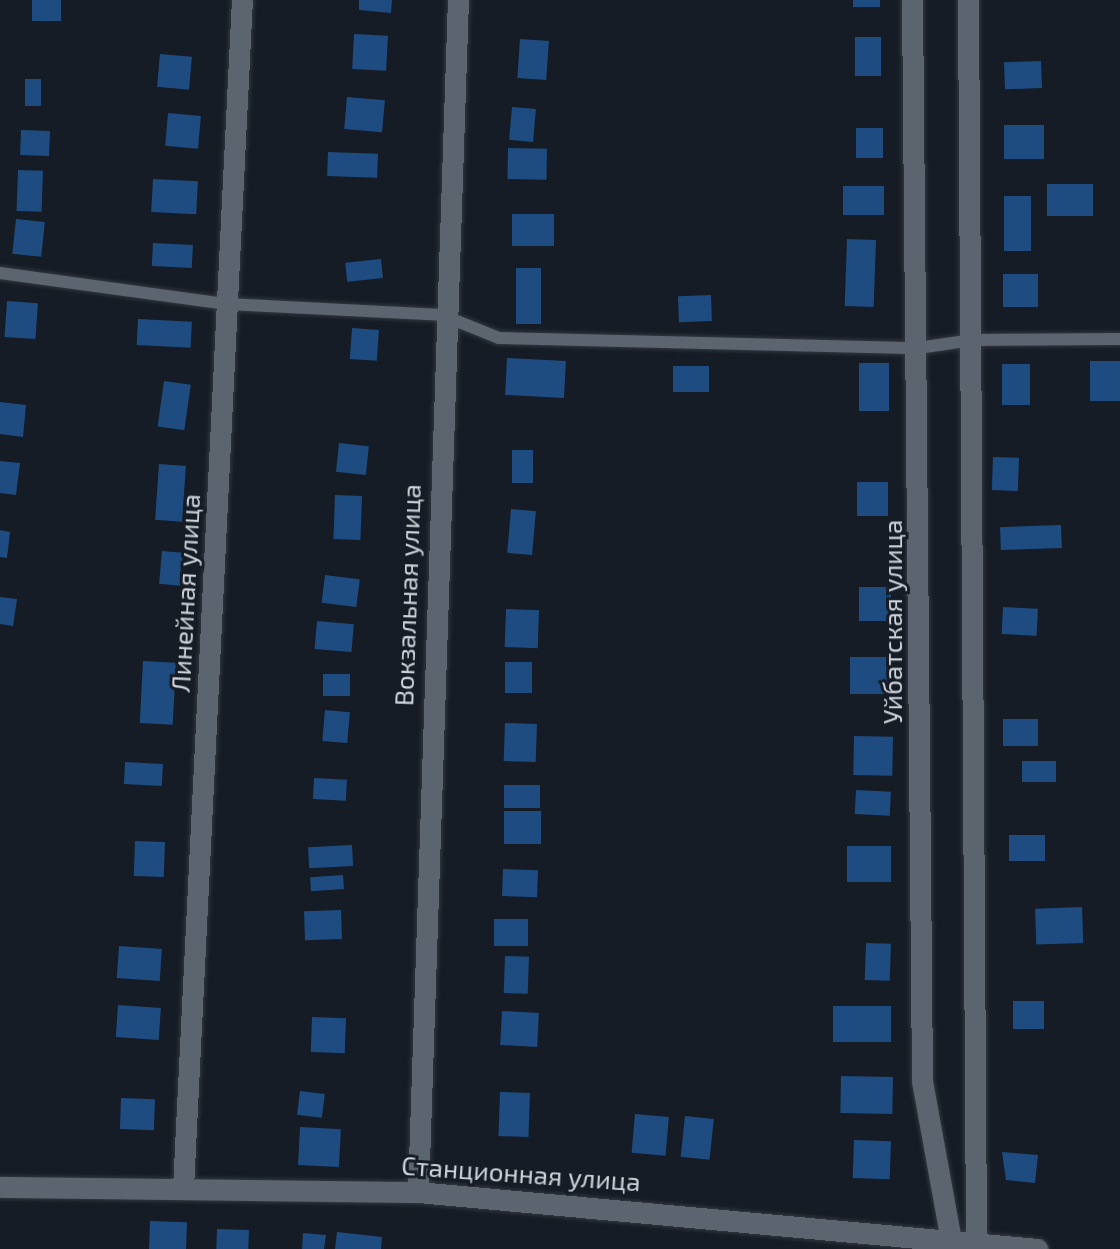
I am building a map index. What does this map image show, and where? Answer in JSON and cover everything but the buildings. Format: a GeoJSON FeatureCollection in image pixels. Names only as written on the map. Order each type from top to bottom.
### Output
{"type":"FeatureCollection","features":[{"type":"Feature","properties":{"kind":"street","name":"Линейная улица"},"geometry":{"type":"LineString","coordinates":[[183,1188],[242,0]]}},
{"type":"Feature","properties":{"kind":"street","name":"Вокзальная улица"},"geometry":{"type":"LineString","coordinates":[[418,1192],[442,315],[458,0]]}},
{"type":"Feature","properties":{"kind":"street","name":"Уйбатская улица"},"geometry":{"type":"LineString","coordinates":[[912,0],[918,348],[922,1081],[951,1241]]}},
{"type":"Feature","properties":{"kind":"street"},"geometry":{"type":"LineString","coordinates":[[968,0],[977,1246]]}},
{"type":"Feature","properties":{"kind":"street","name":"Станционная улица"},"geometry":{"type":"LineString","coordinates":[[0,1187],[418,1192],[951,1241],[977,1246],[1037,1249]]}},
{"type":"Feature","properties":{"kind":"lane"},"geometry":{"type":"LineString","coordinates":[[0,273],[227,304],[442,315],[499,338],[918,348],[972,340],[1120,339]]}}]}
